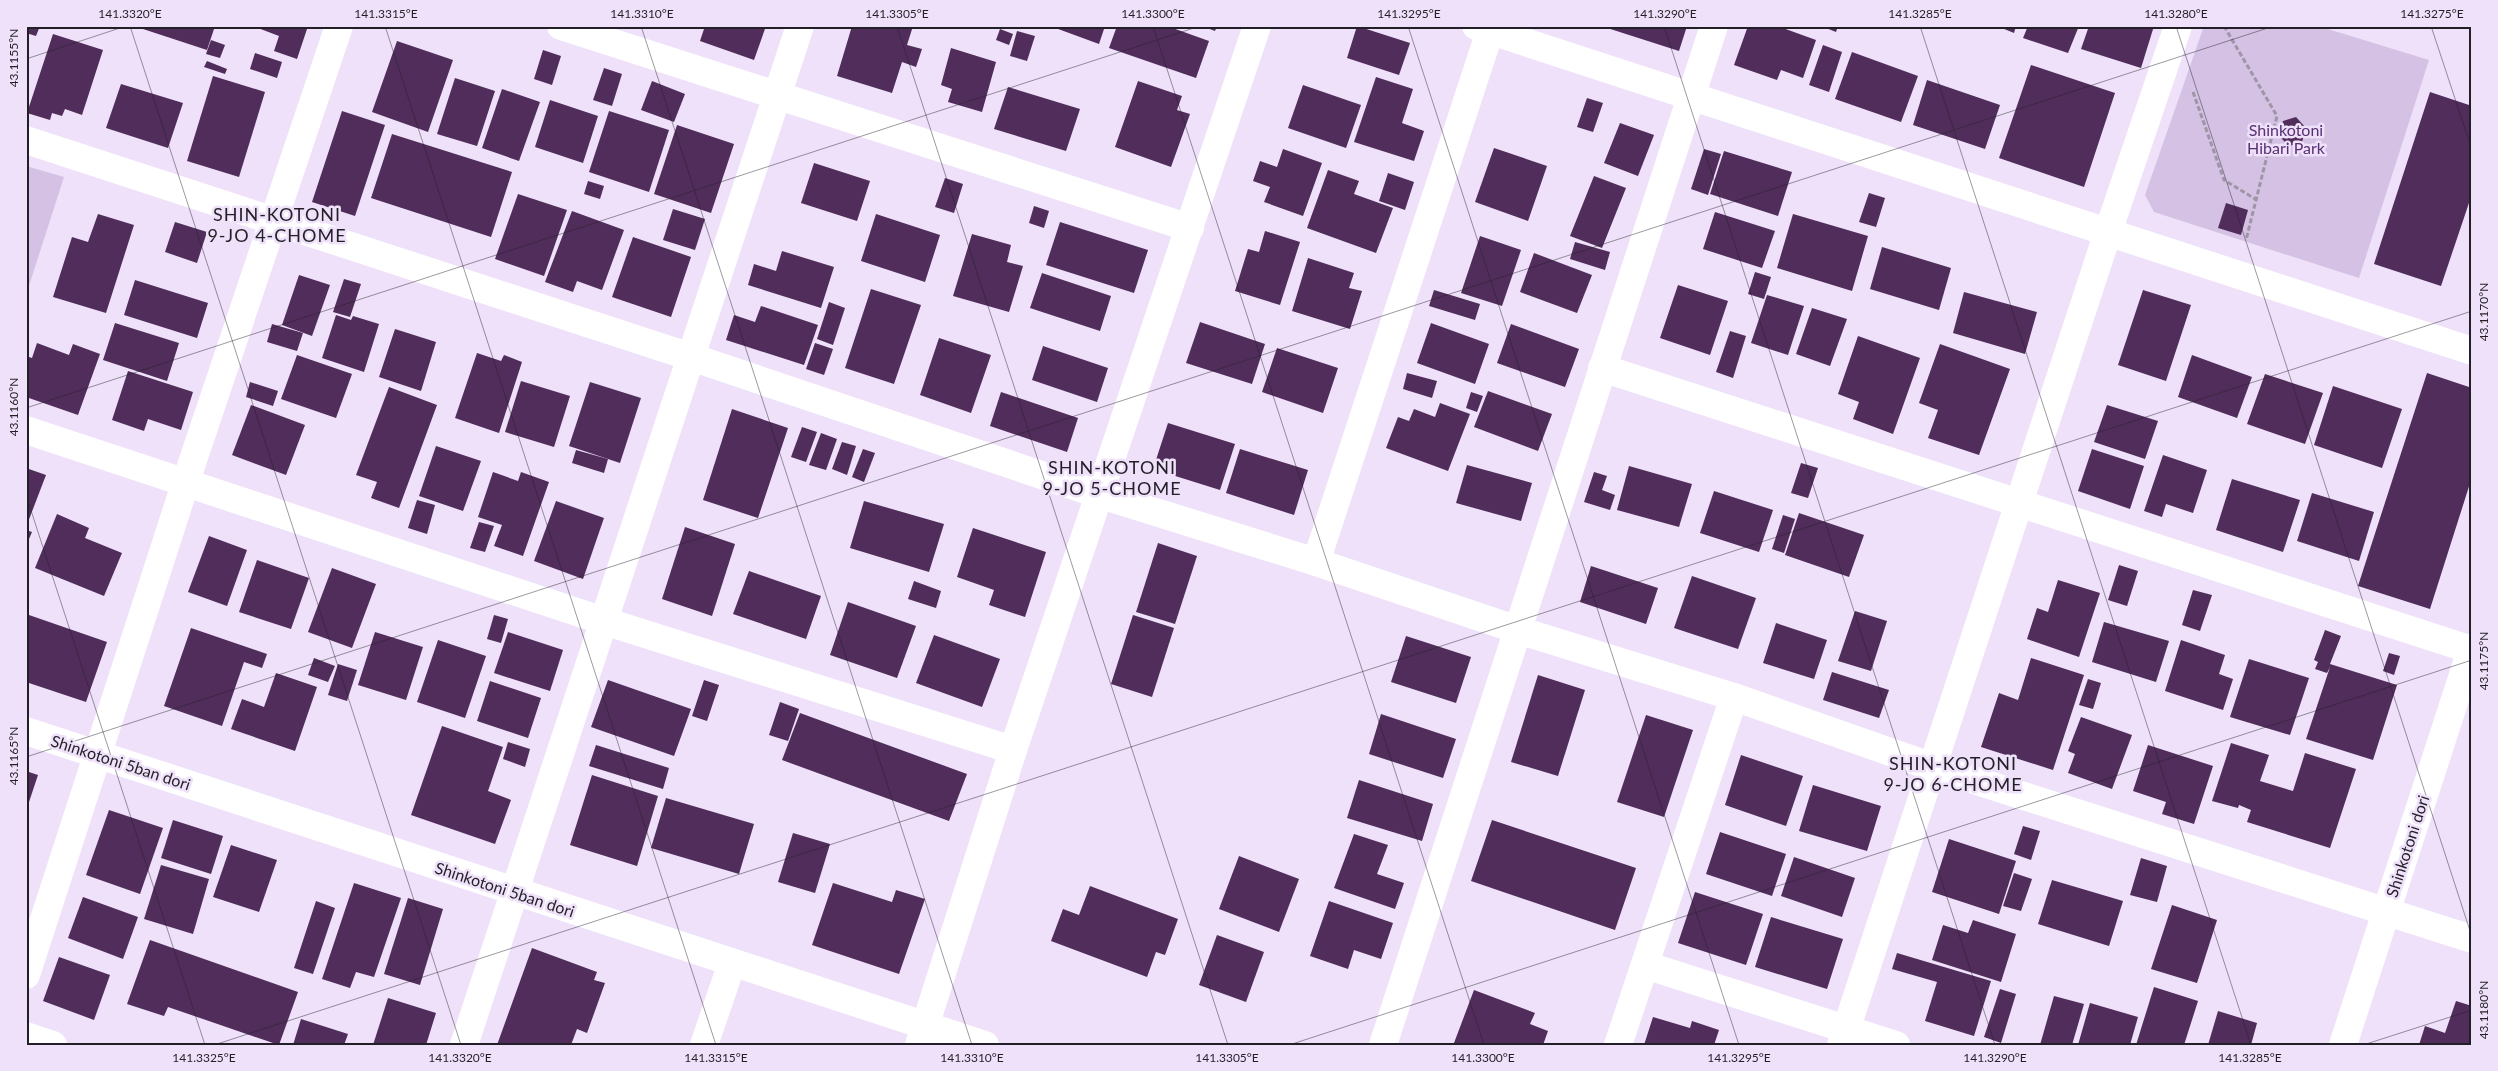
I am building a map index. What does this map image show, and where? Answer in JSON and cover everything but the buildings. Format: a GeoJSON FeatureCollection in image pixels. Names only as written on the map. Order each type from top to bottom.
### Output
{"type":"FeatureCollection","features":[{"type":"Feature","properties":{"kind":"street"},"geometry":{"type":"LineString","coordinates":[[26,975],[186,483],[339,26]]}},
{"type":"Feature","properties":{"kind":"street"},"geometry":{"type":"LineString","coordinates":[[561,26],[777,97],[1190,228]]}},
{"type":"Feature","properties":{"kind":"street"},"geometry":{"type":"LineString","coordinates":[[464,1045],[800,26]]}},
{"type":"Feature","properties":{"kind":"street"},"geometry":{"type":"LineString","coordinates":[[922,1035],[1012,750],[1258,26]]}},
{"type":"Feature","properties":{"kind":"street"},"geometry":{"type":"LineString","coordinates":[[1383,1045],[1714,26]]}},
{"type":"Feature","properties":{"kind":"street"},"geometry":{"type":"LineString","coordinates":[[1844,1037],[2108,232],[2178,26]]}},
{"type":"Feature","properties":{"kind":"street"},"geometry":{"type":"LineString","coordinates":[[1316,562],[1483,28],[2472,351]]}},
{"type":"Feature","properties":{"kind":"street"},"geometry":{"type":"LineString","coordinates":[[26,140],[691,356],[1098,494],[1316,562],[1518,630],[1734,697],[1934,767],[2472,939]]}},
{"type":"Feature","properties":{"kind":"street"},"geometry":{"type":"LineString","coordinates":[[1602,368],[2471,649]]}},
{"type":"Feature","properties":{"kind":"street"},"geometry":{"type":"LineString","coordinates":[[26,430],[604,621],[1012,750]]}},
{"type":"Feature","properties":{"kind":"street","name":"Shinkotoni dori"},"geometry":{"type":"LineString","coordinates":[[2342,1045],[2471,649]]}},
{"type":"Feature","properties":{"kind":"street"},"geometry":{"type":"LineString","coordinates":[[1618,1045],[1734,697]]}},
{"type":"Feature","properties":{"kind":"street","name":"Shinkotoni 5ban dori"},"geometry":{"type":"LineString","coordinates":[[26,731],[732,963],[922,1035],[985,1045]]}},
{"type":"Feature","properties":{"kind":"street"},"geometry":{"type":"LineString","coordinates":[[704,1045],[732,963]]}},
{"type":"Feature","properties":{"kind":"street"},"geometry":{"type":"LineString","coordinates":[[1645,964],[1844,1037],[1896,1045]]}},
{"type":"Feature","properties":{"kind":"street"},"geometry":{"type":"LineString","coordinates":[[26,1036],[53,1045]]}},
{"type":"Feature","properties":{"kind":"path"},"geometry":{"type":"LineString","coordinates":[[2224,26],[2277,116],[2244,249]]}},
{"type":"Feature","properties":{"kind":"path"},"geometry":{"type":"LineString","coordinates":[[2192,89],[2224,180],[2257,200]]}},
{"type":"Feature","properties":{"kind":"green space","name":"Shinkotoni Hibari Park"},"geometry":{"type":"Polygon","coordinates":[[[2204,26],[2318,26],[2429,60],[2359,278],[2154,212],[2145,195],[2204,26]]]}},
{"type":"Feature","properties":{"kind":"green space"},"geometry":{"type":"Polygon","coordinates":[[[26,166],[64,177],[26,295],[26,166]]]}},
{"type":"Feature","properties":{"kind":"district","name":"SHIN-KOTONI 9-JO 4-CHOME"},"geometry":{"type":"Point","coordinates":[277,224]}},
{"type":"Feature","properties":{"kind":"district","name":"SHIN-KOTONI 9-JO 5-CHOME"},"geometry":{"type":"Point","coordinates":[1112,477]}},
{"type":"Feature","properties":{"kind":"district","name":"SHIN-KOTONI 9-JO 6-CHOME"},"geometry":{"type":"Point","coordinates":[1953,773]}}]}
